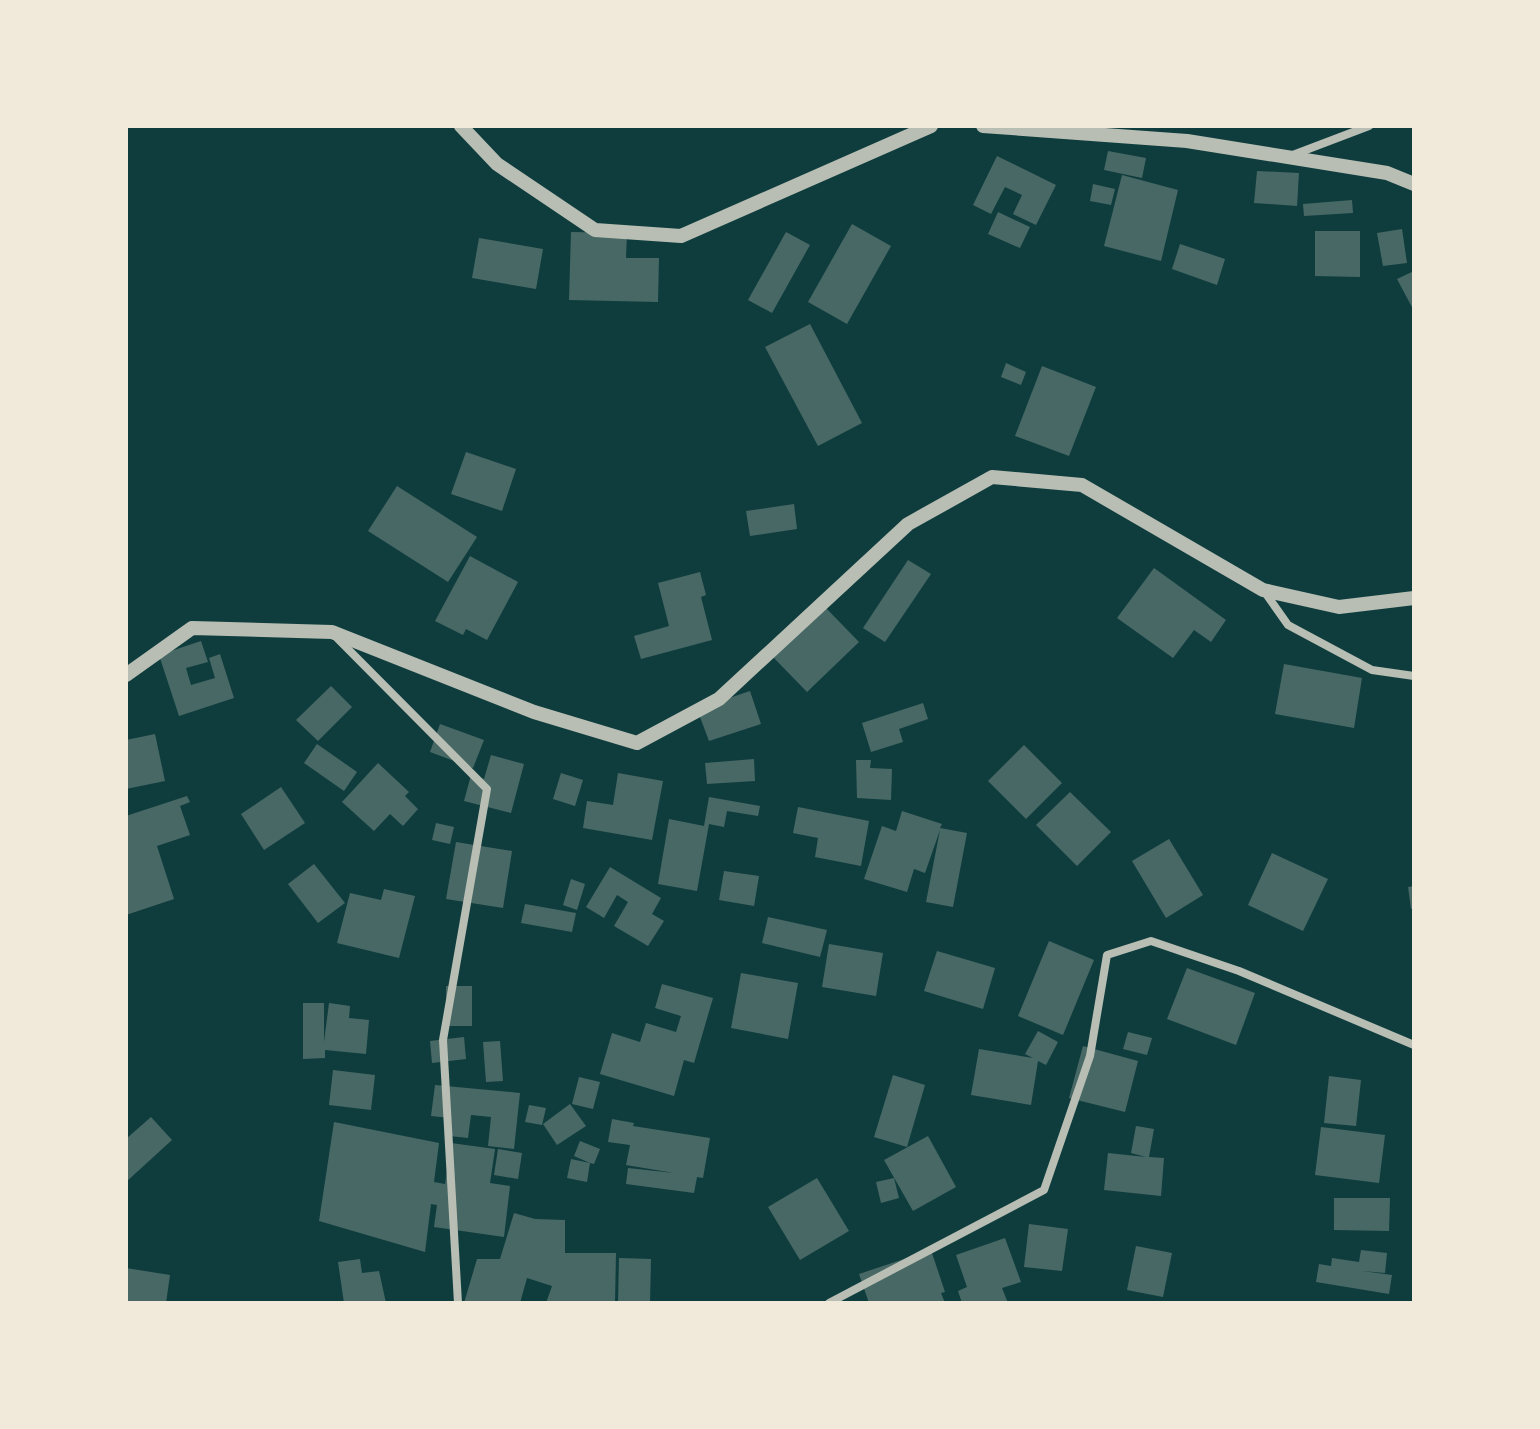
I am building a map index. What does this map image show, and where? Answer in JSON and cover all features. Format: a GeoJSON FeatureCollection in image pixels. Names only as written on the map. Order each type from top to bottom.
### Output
{"type":"FeatureCollection","features":[{"type":"Feature","properties":{"kind":"street"},"geometry":{"type":"LineString","coordinates":[[461,126],[497,164],[595,230],[681,236],[931,126]]}},
{"type":"Feature","properties":{"kind":"street"},"geometry":{"type":"LineString","coordinates":[[983,126],[1187,141],[1387,173],[1414,184]]}},
{"type":"Feature","properties":{"kind":"street"},"geometry":{"type":"LineString","coordinates":[[1289,156],[1369,126]]}},
{"type":"Feature","properties":{"kind":"street"},"geometry":{"type":"LineString","coordinates":[[126,675],[192,628],[332,632],[534,712],[637,743],[719,699],[908,524],[992,477],[1082,485],[1263,590],[1339,607],[1414,598]]}},
{"type":"Feature","properties":{"kind":"street"},"geometry":{"type":"LineString","coordinates":[[1263,590],[1288,625],[1372,670],[1414,676]]}},
{"type":"Feature","properties":{"kind":"street"},"geometry":{"type":"LineString","coordinates":[[332,632],[487,789],[443,1040],[458,1303]]}},
{"type":"Feature","properties":{"kind":"street"},"geometry":{"type":"LineString","coordinates":[[829,1303],[1044,1190],[1090,1056],[1107,955],[1151,941],[1239,971],[1414,1045]]}},
{"type":"Feature","properties":{"kind":"building"},"geometry":{"type":"Polygon","coordinates":[[[1108,151],[1146,158],[1142,178],[1104,170],[1108,151]]]}},
{"type":"Feature","properties":{"kind":"building"},"geometry":{"type":"Polygon","coordinates":[[[997,156],[1056,185],[1036,225],[1013,214],[1022,195],[1005,187],[991,214],[973,205],[997,156]]]}},
{"type":"Feature","properties":{"kind":"building"},"geometry":{"type":"Polygon","coordinates":[[[1257,171],[1299,173],[1297,206],[1254,203],[1257,171]]]}},
{"type":"Feature","properties":{"kind":"building"},"geometry":{"type":"Polygon","coordinates":[[[1122,175],[1178,190],[1161,261],[1104,246],[1122,175]]]}},
{"type":"Feature","properties":{"kind":"building"},"geometry":{"type":"Polygon","coordinates":[[[1093,184],[1115,189],[1111,205],[1090,201],[1093,184]]]}},
{"type":"Feature","properties":{"kind":"building"},"geometry":{"type":"Polygon","coordinates":[[[1352,200],[1353,213],[1304,216],[1303,204],[1352,200]]]}},
{"type":"Feature","properties":{"kind":"building"},"geometry":{"type":"Polygon","coordinates":[[[998,212],[1030,227],[1020,248],[988,234],[998,212]]]}},
{"type":"Feature","properties":{"kind":"building"},"geometry":{"type":"Polygon","coordinates":[[[852,224],[891,246],[847,324],[808,302],[852,224]]]}},
{"type":"Feature","properties":{"kind":"building"},"geometry":{"type":"Polygon","coordinates":[[[1402,229],[1407,263],[1383,266],[1377,233],[1402,229]]]}},
{"type":"Feature","properties":{"kind":"building"},"geometry":{"type":"Polygon","coordinates":[[[1315,231],[1360,231],[1360,277],[1315,276],[1315,231]]]}},
{"type":"Feature","properties":{"kind":"building"},"geometry":{"type":"Polygon","coordinates":[[[571,232],[627,233],[626,258],[659,258],[658,302],[569,300],[571,232]]]}},
{"type":"Feature","properties":{"kind":"building"},"geometry":{"type":"Polygon","coordinates":[[[786,232],[810,245],[772,313],[748,300],[786,232]]]}},
{"type":"Feature","properties":{"kind":"building"},"geometry":{"type":"Polygon","coordinates":[[[479,238],[543,249],[536,289],[472,278],[479,238]]]}},
{"type":"Feature","properties":{"kind":"building"},"geometry":{"type":"Polygon","coordinates":[[[1180,244],[1225,259],[1217,285],[1172,269],[1180,244]]]}},
{"type":"Feature","properties":{"kind":"building"},"geometry":{"type":"Polygon","coordinates":[[[1414,271],[1414,311],[1397,279],[1414,271]]]}},
{"type":"Feature","properties":{"kind":"building"},"geometry":{"type":"Polygon","coordinates":[[[810,324],[862,423],[818,446],[765,347],[810,324]]]}},
{"type":"Feature","properties":{"kind":"building"},"geometry":{"type":"Polygon","coordinates":[[[1006,363],[1026,372],[1021,385],[1001,377],[1006,363]]]}},
{"type":"Feature","properties":{"kind":"building"},"geometry":{"type":"Polygon","coordinates":[[[1042,366],[1096,387],[1069,456],[1015,436],[1042,366]]]}},
{"type":"Feature","properties":{"kind":"building"},"geometry":{"type":"Polygon","coordinates":[[[466,452],[516,469],[502,511],[451,494],[466,452]]]}},
{"type":"Feature","properties":{"kind":"building"},"geometry":{"type":"Polygon","coordinates":[[[397,486],[477,537],[448,582],[368,531],[397,486]]]}},
{"type":"Feature","properties":{"kind":"building"},"geometry":{"type":"Polygon","coordinates":[[[794,504],[797,529],[750,536],[746,511],[794,504]]]}},
{"type":"Feature","properties":{"kind":"building"},"geometry":{"type":"Polygon","coordinates":[[[470,556],[518,582],[487,640],[466,629],[463,635],[435,621],[470,556]]]}},
{"type":"Feature","properties":{"kind":"building"},"geometry":{"type":"Polygon","coordinates":[[[908,560],[931,574],[885,642],[863,628],[908,560]]]}},
{"type":"Feature","properties":{"kind":"building"},"geometry":{"type":"Polygon","coordinates":[[[1154,568],[1226,620],[1211,642],[1194,630],[1173,658],[1117,618],[1154,568]]]}},
{"type":"Feature","properties":{"kind":"building"},"geometry":{"type":"Polygon","coordinates":[[[700,572],[706,595],[701,597],[712,640],[641,659],[634,636],[669,626],[658,583],[700,572]]]}},
{"type":"Feature","properties":{"kind":"building"},"geometry":{"type":"Polygon","coordinates":[[[825,607],[859,642],[807,692],[773,657],[825,607]]]}},
{"type":"Feature","properties":{"kind":"building"},"geometry":{"type":"Polygon","coordinates":[[[201,641],[208,662],[186,668],[191,685],[215,678],[209,658],[220,654],[234,698],[179,716],[159,655],[201,641]]]}},
{"type":"Feature","properties":{"kind":"building"},"geometry":{"type":"Polygon","coordinates":[[[1284,664],[1362,678],[1354,728],[1275,714],[1284,664]]]}},
{"type":"Feature","properties":{"kind":"building"},"geometry":{"type":"Polygon","coordinates":[[[331,686],[352,707],[318,741],[296,720],[331,686]]]}},
{"type":"Feature","properties":{"kind":"building"},"geometry":{"type":"Polygon","coordinates":[[[750,691],[761,724],[709,741],[697,709],[750,691]]]}},
{"type":"Feature","properties":{"kind":"building"},"geometry":{"type":"Polygon","coordinates":[[[923,703],[928,719],[899,729],[903,742],[871,752],[862,723],[923,703]]]}},
{"type":"Feature","properties":{"kind":"building"},"geometry":{"type":"Polygon","coordinates":[[[440,724],[484,740],[473,768],[430,752],[440,724]]]}},
{"type":"Feature","properties":{"kind":"building"},"geometry":{"type":"Polygon","coordinates":[[[155,734],[165,781],[126,789],[126,740],[155,734]]]}},
{"type":"Feature","properties":{"kind":"building"},"geometry":{"type":"Polygon","coordinates":[[[317,744],[357,772],[344,791],[304,763],[317,744]]]}},
{"type":"Feature","properties":{"kind":"building"},"geometry":{"type":"Polygon","coordinates":[[[1024,745],[1062,783],[1026,819],[988,781],[1024,745]]]}},
{"type":"Feature","properties":{"kind":"building"},"geometry":{"type":"Polygon","coordinates":[[[491,755],[524,764],[511,813],[464,801],[471,775],[484,779],[491,755]]]}},
{"type":"Feature","properties":{"kind":"building"},"geometry":{"type":"Polygon","coordinates":[[[754,759],[755,781],[707,784],[705,763],[754,759]]]}},
{"type":"Feature","properties":{"kind":"building"},"geometry":{"type":"Polygon","coordinates":[[[856,760],[871,760],[870,768],[892,769],[891,800],[857,798],[856,760]]]}},
{"type":"Feature","properties":{"kind":"building"},"geometry":{"type":"Polygon","coordinates":[[[378,763],[409,792],[405,796],[418,809],[403,826],[390,814],[374,831],[342,802],[378,763]]]}},
{"type":"Feature","properties":{"kind":"building"},"geometry":{"type":"Polygon","coordinates":[[[561,773],[583,780],[575,806],[553,799],[561,773]]]}},
{"type":"Feature","properties":{"kind":"building"},"geometry":{"type":"Polygon","coordinates":[[[618,773],[663,781],[652,840],[583,828],[587,801],[613,805],[618,773]]]}},
{"type":"Feature","properties":{"kind":"building"},"geometry":{"type":"Polygon","coordinates":[[[281,787],[305,823],[264,850],[241,814],[281,787]]]}},
{"type":"Feature","properties":{"kind":"building"},"geometry":{"type":"Polygon","coordinates":[[[1070,792],[1111,832],[1077,866],[1036,825],[1070,792]]]}},
{"type":"Feature","properties":{"kind":"building"},"geometry":{"type":"Polygon","coordinates":[[[187,796],[190,802],[180,806],[190,835],[157,846],[174,899],[126,915],[126,816],[187,796]]]}},
{"type":"Feature","properties":{"kind":"building"},"geometry":{"type":"Polygon","coordinates":[[[709,797],[760,806],[758,816],[727,811],[724,827],[709,824],[697,891],[658,884],[669,819],[704,826],[709,797]]]}},
{"type":"Feature","properties":{"kind":"building"},"geometry":{"type":"Polygon","coordinates":[[[798,807],[869,821],[861,866],[815,857],[818,838],[793,833],[798,807]]]}},
{"type":"Feature","properties":{"kind":"building"},"geometry":{"type":"Polygon","coordinates":[[[902,811],[942,824],[940,828],[967,833],[953,907],[926,902],[940,830],[925,873],[914,869],[907,892],[864,879],[882,826],[896,831],[902,811]]]}},
{"type":"Feature","properties":{"kind":"building"},"geometry":{"type":"Polygon","coordinates":[[[436,823],[454,827],[450,844],[432,840],[436,823]]]}},
{"type":"Feature","properties":{"kind":"building"},"geometry":{"type":"Polygon","coordinates":[[[1169,839],[1203,895],[1166,918],[1132,861],[1169,839]]]}},
{"type":"Feature","properties":{"kind":"building"},"geometry":{"type":"Polygon","coordinates":[[[456,842],[512,851],[503,908],[446,899],[456,842]]]}},
{"type":"Feature","properties":{"kind":"building"},"geometry":{"type":"Polygon","coordinates":[[[1272,853],[1328,879],[1303,931],[1248,905],[1272,853]]]}},
{"type":"Feature","properties":{"kind":"building"},"geometry":{"type":"Polygon","coordinates":[[[314,864],[345,903],[318,923],[288,884],[314,864]]]}},
{"type":"Feature","properties":{"kind":"building"},"geometry":{"type":"Polygon","coordinates":[[[610,867],[661,898],[652,914],[664,921],[648,946],[614,926],[628,902],[617,895],[604,918],[586,907],[610,867]]]}},
{"type":"Feature","properties":{"kind":"building"},"geometry":{"type":"Polygon","coordinates":[[[724,871],[759,876],[754,906],[719,900],[724,871]]]}},
{"type":"Feature","properties":{"kind":"building"},"geometry":{"type":"Polygon","coordinates":[[[571,879],[585,884],[577,910],[563,905],[571,879]]]}},
{"type":"Feature","properties":{"kind":"building"},"geometry":{"type":"Polygon","coordinates":[[[1414,886],[1414,908],[1411,909],[1408,887],[1414,886]]]}},
{"type":"Feature","properties":{"kind":"building"},"geometry":{"type":"Polygon","coordinates":[[[384,889],[415,896],[399,958],[337,943],[350,893],[381,900],[384,889]]]}},
{"type":"Feature","properties":{"kind":"building"},"geometry":{"type":"Polygon","coordinates":[[[525,904],[576,913],[572,932],[521,923],[525,904]]]}},
{"type":"Feature","properties":{"kind":"building"},"geometry":{"type":"Polygon","coordinates":[[[768,917],[827,930],[820,957],[762,943],[768,917]]]}},
{"type":"Feature","properties":{"kind":"building"},"geometry":{"type":"Polygon","coordinates":[[[1049,941],[1094,960],[1063,1035],[1018,1016],[1049,941]]]}},
{"type":"Feature","properties":{"kind":"building"},"geometry":{"type":"Polygon","coordinates":[[[829,944],[883,953],[876,996],[822,987],[829,944]]]}},
{"type":"Feature","properties":{"kind":"building"},"geometry":{"type":"Polygon","coordinates":[[[937,951],[995,968],[983,1009],[924,991],[937,951]]]}},
{"type":"Feature","properties":{"kind":"building"},"geometry":{"type":"Polygon","coordinates":[[[1187,968],[1255,993],[1236,1045],[1167,1019],[1187,968]]]}},
{"type":"Feature","properties":{"kind":"building"},"geometry":{"type":"Polygon","coordinates":[[[741,973],[798,983],[788,1039],[731,1028],[741,973]]]}},
{"type":"Feature","properties":{"kind":"building"},"geometry":{"type":"Polygon","coordinates":[[[662,984],[713,998],[694,1063],[684,1060],[674,1096],[600,1074],[612,1033],[640,1042],[646,1023],[676,1032],[681,1016],[655,1008],[662,984]]]}},
{"type":"Feature","properties":{"kind":"building"},"geometry":{"type":"Polygon","coordinates":[[[446,986],[472,986],[472,1026],[446,1026],[446,986]]]}},
{"type":"Feature","properties":{"kind":"building"},"geometry":{"type":"Polygon","coordinates":[[[303,1003],[324,1003],[324,1042],[329,1003],[350,1006],[349,1018],[369,1020],[366,1054],[325,1050],[325,1058],[303,1059],[303,1003]]]}},
{"type":"Feature","properties":{"kind":"building"},"geometry":{"type":"Polygon","coordinates":[[[1038,1031],[1058,1042],[1046,1065],[1038,1061],[1031,1105],[971,1095],[979,1049],[1033,1058],[1025,1054],[1038,1031]]]}},
{"type":"Feature","properties":{"kind":"building"},"geometry":{"type":"Polygon","coordinates":[[[1128,1032],[1152,1038],[1147,1055],[1123,1049],[1128,1032]]]}},
{"type":"Feature","properties":{"kind":"building"},"geometry":{"type":"Polygon","coordinates":[[[464,1037],[466,1059],[432,1063],[430,1041],[464,1037]]]}},
{"type":"Feature","properties":{"kind":"building"},"geometry":{"type":"Polygon","coordinates":[[[500,1041],[503,1081],[486,1082],[483,1042],[500,1041]]]}},
{"type":"Feature","properties":{"kind":"building"},"geometry":{"type":"Polygon","coordinates":[[[1083,1046],[1138,1061],[1125,1112],[1069,1098],[1083,1046]]]}},
{"type":"Feature","properties":{"kind":"building"},"geometry":{"type":"Polygon","coordinates":[[[333,1070],[375,1075],[371,1110],[329,1105],[333,1070]]]}},
{"type":"Feature","properties":{"kind":"building"},"geometry":{"type":"Polygon","coordinates":[[[893,1075],[925,1085],[907,1147],[874,1137],[893,1075]]]}},
{"type":"Feature","properties":{"kind":"building"},"geometry":{"type":"Polygon","coordinates":[[[1329,1076],[1361,1080],[1356,1126],[1324,1123],[1329,1076]]]}},
{"type":"Feature","properties":{"kind":"building"},"geometry":{"type":"Polygon","coordinates":[[[579,1077],[600,1082],[593,1109],[572,1104],[579,1077]]]}},
{"type":"Feature","properties":{"kind":"building"},"geometry":{"type":"Polygon","coordinates":[[[435,1085],[520,1093],[514,1149],[488,1146],[491,1117],[471,1115],[468,1138],[449,1136],[451,1118],[431,1116],[435,1085]]]}},
{"type":"Feature","properties":{"kind":"building"},"geometry":{"type":"Polygon","coordinates":[[[570,1104],[586,1126],[557,1145],[543,1124],[570,1104]]]}},
{"type":"Feature","properties":{"kind":"building"},"geometry":{"type":"Polygon","coordinates":[[[529,1105],[546,1108],[542,1125],[525,1122],[529,1105]]]}},
{"type":"Feature","properties":{"kind":"building"},"geometry":{"type":"Polygon","coordinates":[[[151,1117],[172,1140],[126,1182],[126,1139],[151,1117]]]}},
{"type":"Feature","properties":{"kind":"building"},"geometry":{"type":"Polygon","coordinates":[[[612,1119],[634,1123],[633,1126],[710,1138],[703,1178],[697,1177],[694,1193],[626,1184],[628,1168],[674,1173],[626,1165],[630,1145],[608,1142],[612,1119]]]}},
{"type":"Feature","properties":{"kind":"building"},"geometry":{"type":"Polygon","coordinates":[[[334,1122],[439,1143],[434,1182],[445,1184],[451,1143],[495,1149],[490,1183],[510,1186],[504,1237],[434,1227],[437,1205],[431,1204],[425,1252],[319,1221],[334,1122]]]}},
{"type":"Feature","properties":{"kind":"building"},"geometry":{"type":"Polygon","coordinates":[[[1136,1126],[1154,1129],[1149,1157],[1164,1158],[1161,1196],[1104,1190],[1108,1153],[1146,1157],[1131,1153],[1136,1126]]]}},
{"type":"Feature","properties":{"kind":"building"},"geometry":{"type":"Polygon","coordinates":[[[1321,1127],[1385,1135],[1379,1183],[1315,1175],[1321,1127]]]}},
{"type":"Feature","properties":{"kind":"building"},"geometry":{"type":"Polygon","coordinates":[[[928,1136],[956,1187],[913,1211],[884,1160],[928,1136]]]}},
{"type":"Feature","properties":{"kind":"building"},"geometry":{"type":"Polygon","coordinates":[[[580,1141],[600,1149],[594,1164],[574,1156],[580,1141]]]}},
{"type":"Feature","properties":{"kind":"building"},"geometry":{"type":"Polygon","coordinates":[[[498,1149],[522,1153],[518,1179],[494,1175],[498,1149]]]}},
{"type":"Feature","properties":{"kind":"building"},"geometry":{"type":"Polygon","coordinates":[[[571,1159],[590,1163],[587,1182],[567,1178],[571,1159]]]}},
{"type":"Feature","properties":{"kind":"building"},"geometry":{"type":"Polygon","coordinates":[[[817,1178],[849,1231],[800,1260],[768,1207],[817,1178]]]}},
{"type":"Feature","properties":{"kind":"building"},"geometry":{"type":"Polygon","coordinates":[[[894,1178],[899,1198],[881,1203],[876,1182],[894,1178]]]}},
{"type":"Feature","properties":{"kind":"building"},"geometry":{"type":"Polygon","coordinates":[[[1334,1198],[1390,1198],[1389,1231],[1334,1230],[1334,1198]]]}},
{"type":"Feature","properties":{"kind":"building"},"geometry":{"type":"Polygon","coordinates":[[[514,1213],[535,1219],[565,1220],[565,1253],[616,1253],[615,1303],[546,1303],[552,1286],[527,1278],[520,1303],[464,1303],[477,1259],[500,1259],[514,1213]]]}},
{"type":"Feature","properties":{"kind":"building"},"geometry":{"type":"Polygon","coordinates":[[[1029,1224],[1068,1229],[1062,1271],[1024,1267],[1029,1224]]]}},
{"type":"Feature","properties":{"kind":"building"},"geometry":{"type":"Polygon","coordinates":[[[1005,1238],[1021,1282],[1002,1288],[1008,1303],[962,1303],[958,1291],[967,1287],[956,1255],[1005,1238]]]}},
{"type":"Feature","properties":{"kind":"building"},"geometry":{"type":"Polygon","coordinates":[[[1136,1246],[1172,1253],[1163,1297],[1127,1290],[1136,1246]]]}},
{"type":"Feature","properties":{"kind":"building"},"geometry":{"type":"Polygon","coordinates":[[[931,1250],[945,1292],[941,1293],[945,1303],[869,1303],[859,1274],[931,1250]]]}},
{"type":"Feature","properties":{"kind":"building"},"geometry":{"type":"Polygon","coordinates":[[[1361,1250],[1387,1253],[1385,1273],[1362,1271],[1392,1275],[1389,1294],[1316,1282],[1319,1264],[1331,1266],[1332,1258],[1359,1262],[1361,1250]]]}},
{"type":"Feature","properties":{"kind":"building"},"geometry":{"type":"Polygon","coordinates":[[[619,1258],[651,1259],[650,1303],[618,1303],[619,1258]]]}},
{"type":"Feature","properties":{"kind":"building"},"geometry":{"type":"Polygon","coordinates":[[[360,1259],[362,1273],[379,1271],[386,1303],[344,1303],[338,1262],[360,1259]]]}},
{"type":"Feature","properties":{"kind":"building"},"geometry":{"type":"Polygon","coordinates":[[[126,1268],[170,1275],[166,1303],[126,1303],[126,1268]]]}}]}
